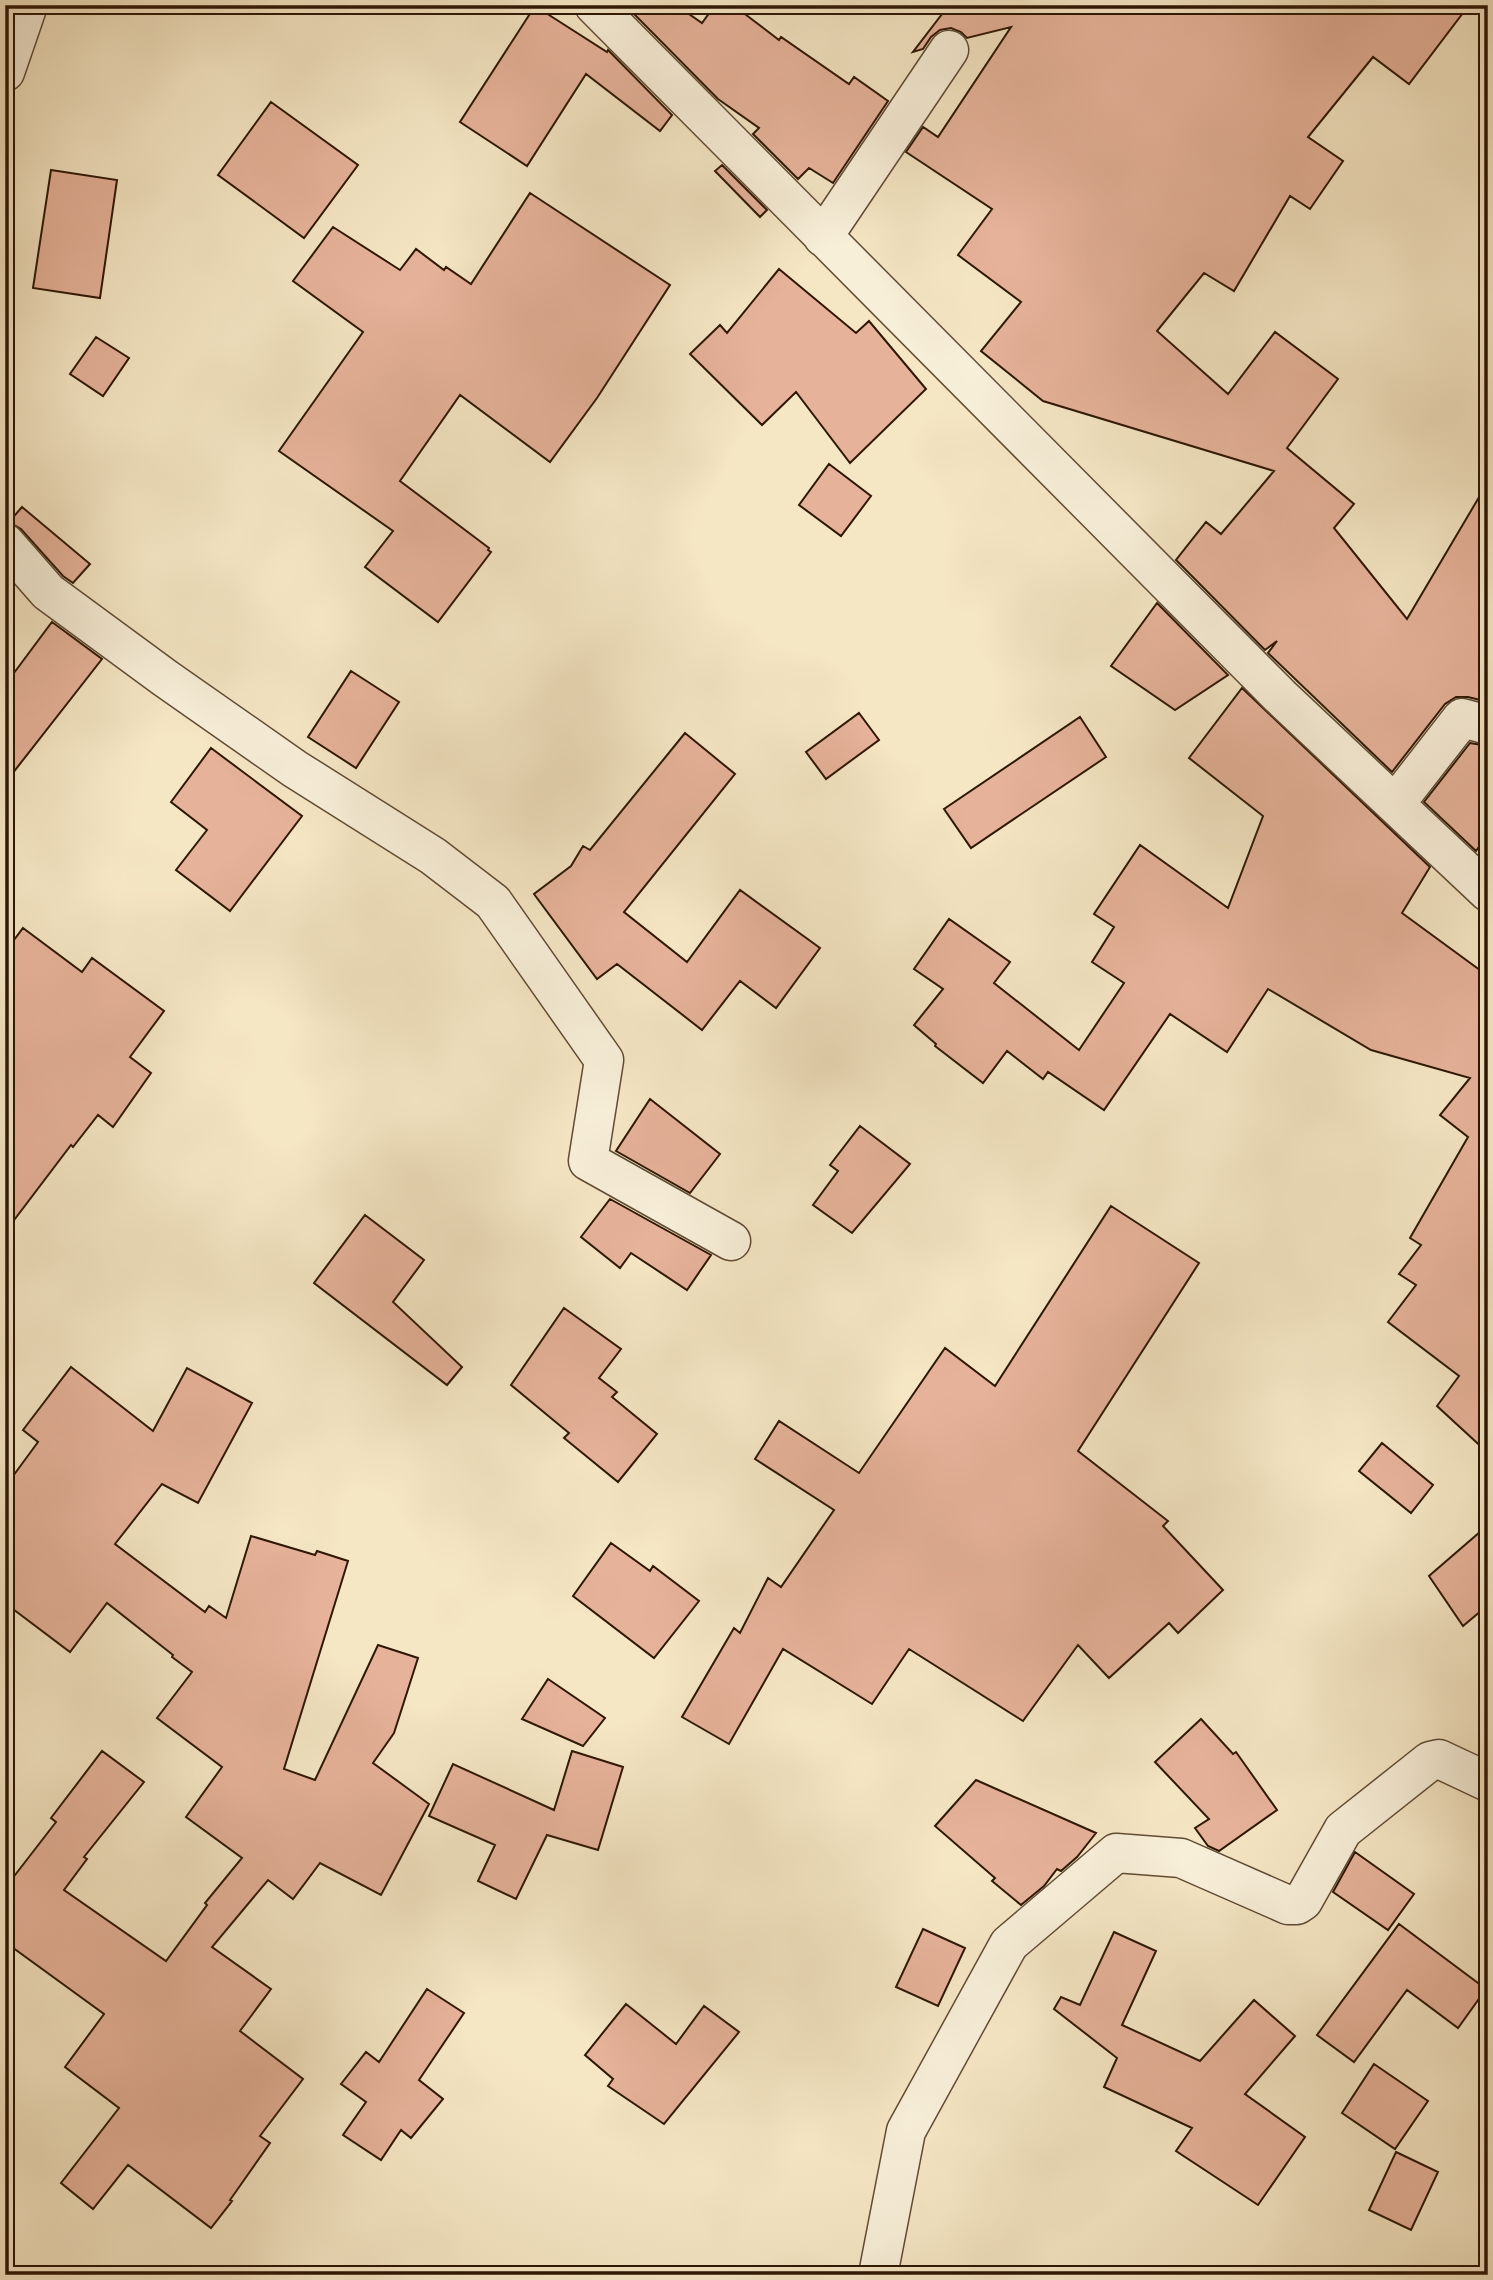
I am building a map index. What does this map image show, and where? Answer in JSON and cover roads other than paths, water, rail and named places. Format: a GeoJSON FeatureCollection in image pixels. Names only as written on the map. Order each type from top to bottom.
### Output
{"type":"FeatureCollection","features":[{"type":"Feature","properties":{"kind":"street"},"geometry":{"type":"LineString","coordinates":[[5,72],[28,5]]}},
{"type":"Feature","properties":{"kind":"street"},"geometry":{"type":"LineString","coordinates":[[594,5],[1279,696],[1488,892]]}},
{"type":"Feature","properties":{"kind":"street"},"geometry":{"type":"LineString","coordinates":[[823,237],[949,51]]}},
{"type":"Feature","properties":{"kind":"street"},"geometry":{"type":"LineString","coordinates":[[5,543],[48,592],[154,670],[295,769],[433,856],[493,902],[604,1060],[588,1161],[731,1241]]}},
{"type":"Feature","properties":{"kind":"street"},"geometry":{"type":"LineString","coordinates":[[1395,804],[1462,719],[1488,724]]}},
{"type":"Feature","properties":{"kind":"street"},"geometry":{"type":"LineString","coordinates":[[878,2275],[906,2131],[1009,1944],[1116,1853],[1181,1858],[1288,1905],[1297,1905],[1303,1901],[1343,1830],[1430,1761],[1439,1759],[1488,1782]]}}]}
